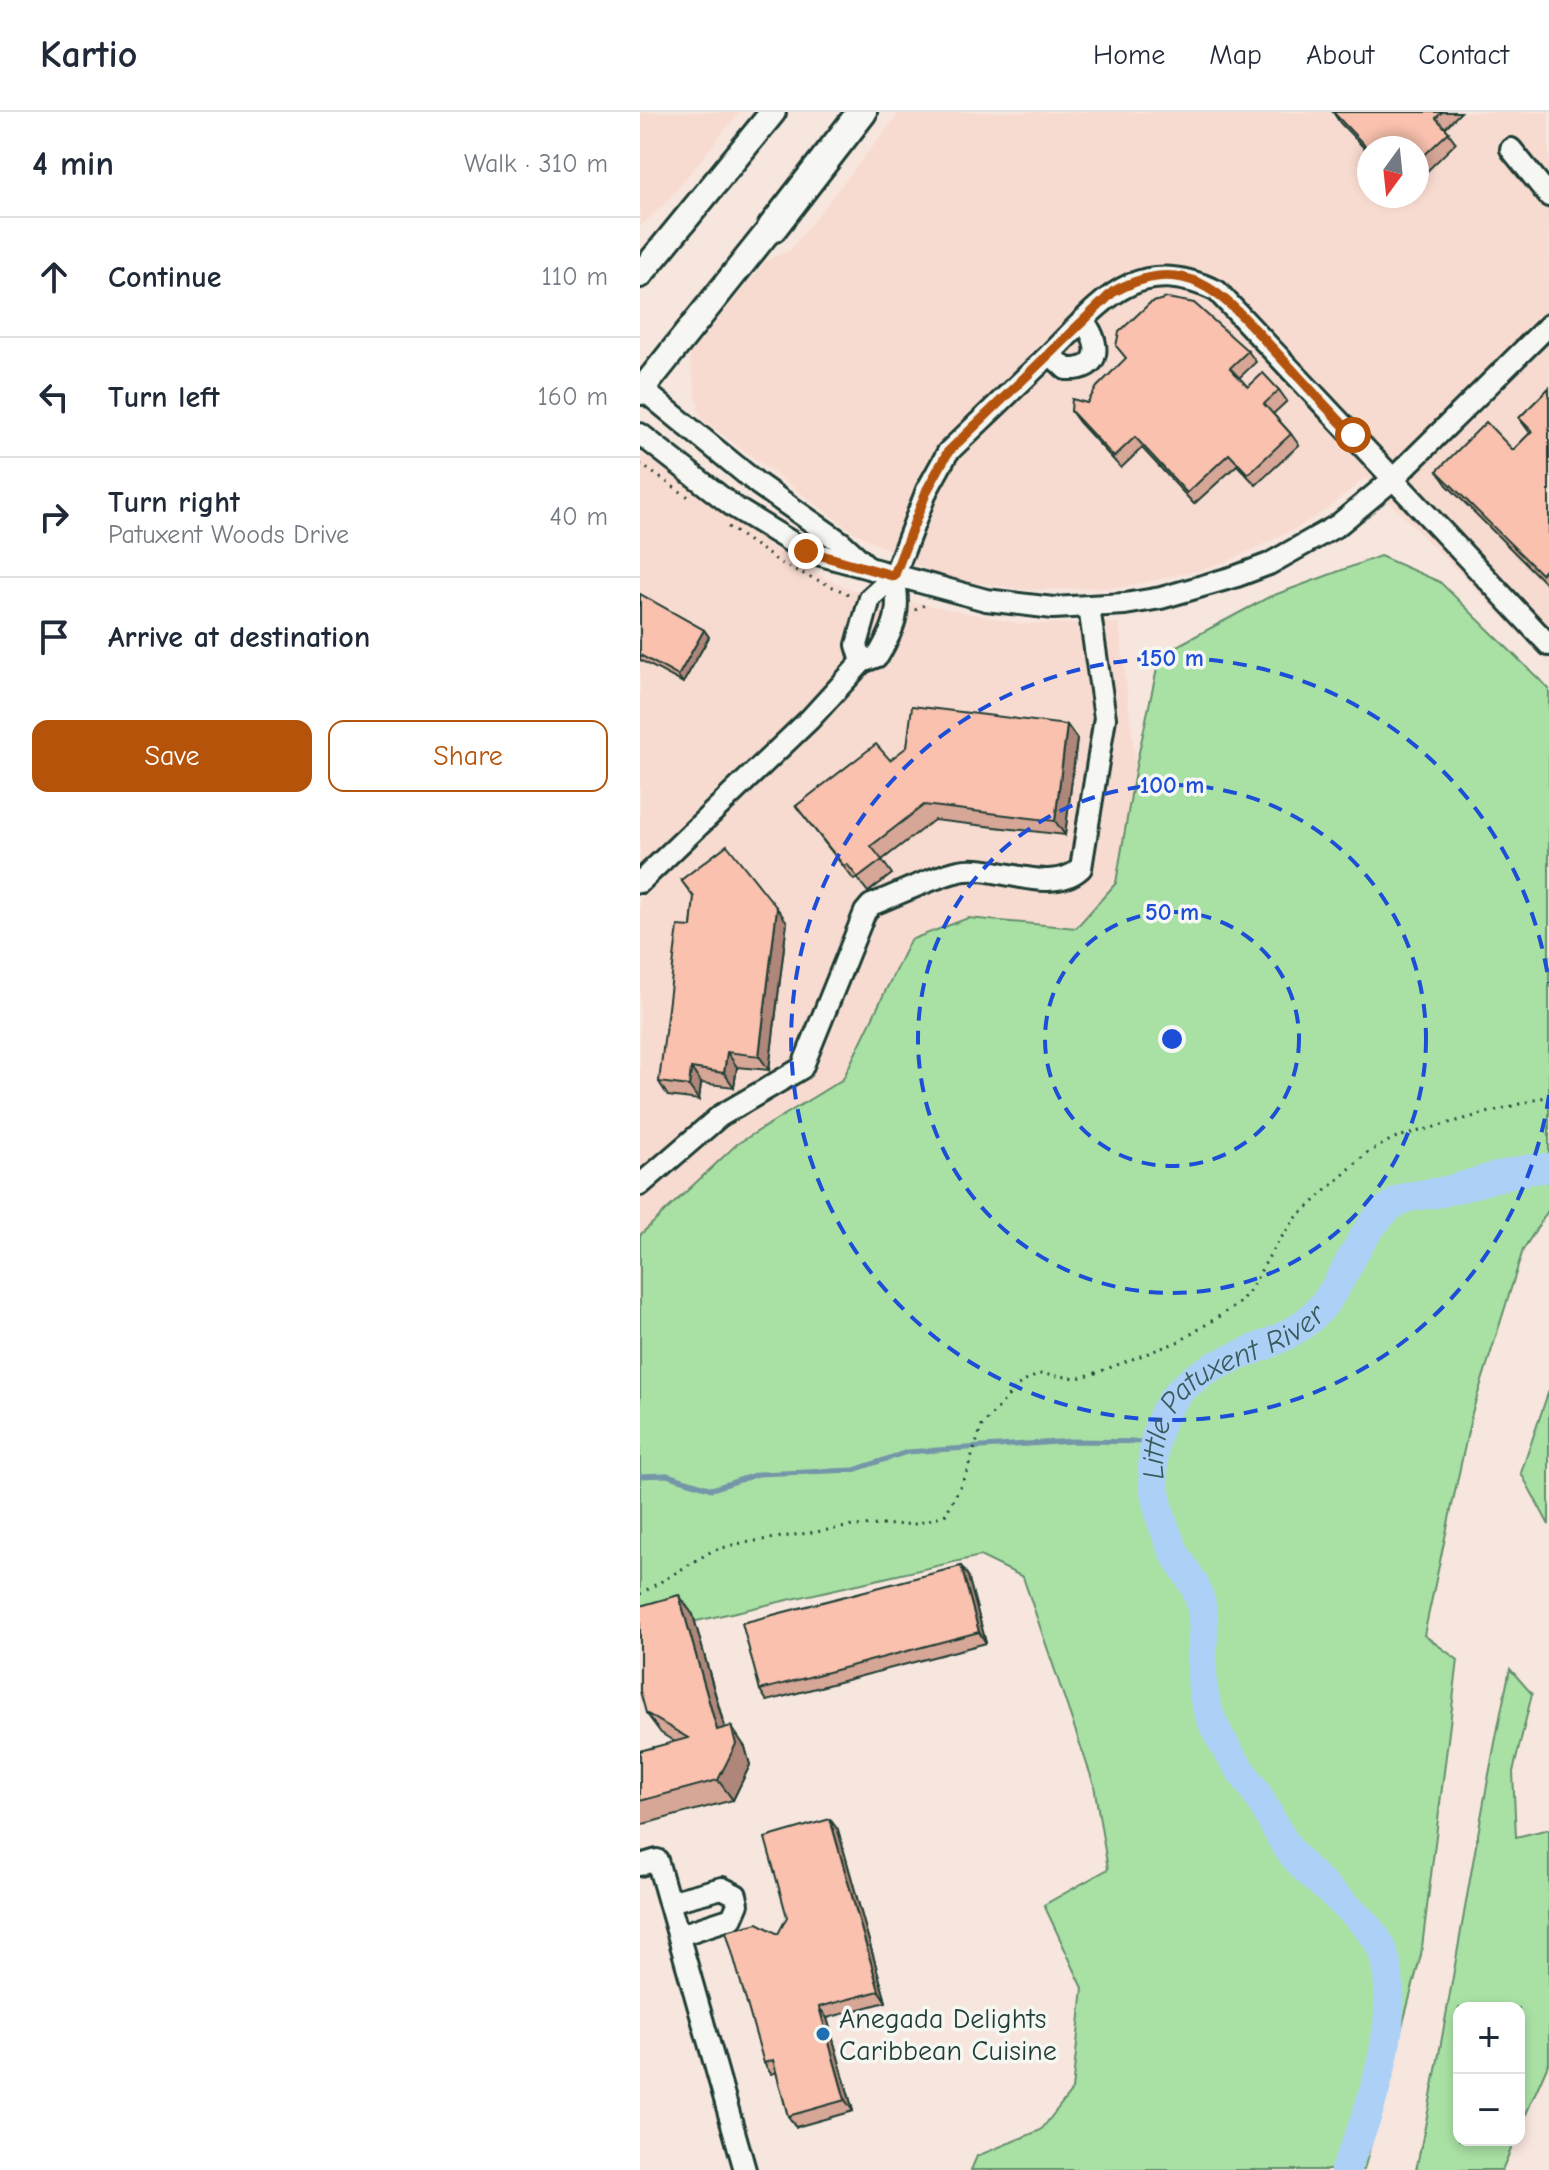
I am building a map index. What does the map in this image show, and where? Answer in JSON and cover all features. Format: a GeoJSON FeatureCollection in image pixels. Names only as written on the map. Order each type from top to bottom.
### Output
{"type":"FeatureCollection","features":[{"type":"Feature","properties":{"kind":"highway"},"geometry":{"type":"LineString","coordinates":[[772,228],[862,112]]}},
{"type":"Feature","properties":{"kind":"main road"},"geometry":{"type":"LineString","coordinates":[[640,275],[773,112]]}},
{"type":"Feature","properties":{"kind":"main road"},"geometry":{"type":"LineString","coordinates":[[641,389],[772,228],[850,112]]}},
{"type":"Feature","properties":{"kind":"main road"},"geometry":{"type":"LineString","coordinates":[[640,248],[715,183]]}},
{"type":"Feature","properties":{"kind":"street"},"geometry":{"type":"LineString","coordinates":[[1511,149],[1549,196]]}},
{"type":"Feature","properties":{"kind":"street"},"geometry":{"type":"LineString","coordinates":[[862,662],[857,645],[870,598],[894,576],[927,490],[948,452],[1113,292],[1144,278],[1182,278],[1217,291],[1391,481],[1549,645]]}},
{"type":"Feature","properties":{"kind":"street"},"geometry":{"type":"LineString","coordinates":[[1050,354],[1066,369],[1081,367],[1092,360],[1097,341],[1083,320]]}},
{"type":"Feature","properties":{"kind":"street"},"geometry":{"type":"LineString","coordinates":[[640,434],[774,534],[806,551],[986,600],[1053,608],[1089,607],[1161,598],[1269,564],[1338,525],[1391,481],[1549,325]]}},
{"type":"Feature","properties":{"kind":"street"},"geometry":{"type":"LineString","coordinates":[[641,389],[749,478],[842,543],[866,565]]}},
{"type":"Feature","properties":{"kind":"street"},"geometry":{"type":"LineString","coordinates":[[640,882],[810,719],[862,662],[878,656],[891,633],[900,604],[894,576]]}},
{"type":"Feature","properties":{"kind":"street"},"geometry":{"type":"LineString","coordinates":[[640,1185],[720,1116],[802,1068],[865,912],[871,905],[961,871],[1050,879],[1065,878],[1081,868],[1105,718],[1089,607]]}},
{"type":"Feature","properties":{"kind":"street"},"geometry":{"type":"LineString","coordinates":[[640,1865],[657,1860],[745,2170]]}},
{"type":"Feature","properties":{"kind":"street"},"geometry":{"type":"LineString","coordinates":[[669,1902],[722,1888],[736,1895],[738,1904],[732,1918],[680,1935]]}},
{"type":"Feature","properties":{"kind":"path"},"geometry":{"type":"LineString","coordinates":[[640,1594],[685,1565],[736,1544],[805,1531],[932,1520],[946,1514],[966,1474],[982,1426],[1018,1385],[1039,1374],[1077,1378],[1180,1341],[1237,1305],[1296,1218],[1367,1153],[1394,1138],[1549,1096]]}},
{"type":"Feature","properties":{"kind":"shaded area"},"geometry":{"type":"Polygon","coordinates":[[[640,112],[740,112],[668,200],[640,227],[640,112]]]}},
{"type":"Feature","properties":{"kind":"shaded area"},"geometry":{"type":"Polygon","coordinates":[[[900,112],[1549,112],[1549,663],[1365,478],[1327,509],[1297,528],[1233,559],[1197,571],[1123,587],[1026,590],[942,578],[850,530],[700,418],[689,355],[766,261],[790,250],[900,112]]]}},
{"type":"Feature","properties":{"kind":"shaded area"},"geometry":{"type":"Polygon","coordinates":[[[640,455],[651,459],[798,565],[849,589],[1022,624],[1119,623],[1136,766],[1116,883],[1076,928],[968,918],[910,940],[843,1079],[737,1144],[640,1235],[640,455]]]}},
{"type":"Feature","properties":{"kind":"green space"},"geometry":{"type":"Polygon","coordinates":[[[1380,556],[1440,582],[1549,689],[1549,1209],[1523,1250],[1472,1413],[1424,1635],[1458,1660],[1421,1955],[1364,2170],[971,2170],[977,2156],[1041,2130],[1072,2090],[1083,1988],[1044,1905],[1108,1869],[1094,1785],[1023,1577],[980,1556],[640,1634],[640,1235],[737,1144],[843,1079],[910,940],[968,918],[1076,928],[1116,883],[1136,766],[1160,655],[1269,597],[1380,556]]]}},
{"type":"Feature","properties":{"kind":"green space"},"geometry":{"type":"Polygon","coordinates":[[[1549,1390],[1549,1525],[1521,1473],[1549,1390]]]}},
{"type":"Feature","properties":{"kind":"green space"},"geometry":{"type":"Polygon","coordinates":[[[1510,1669],[1532,1694],[1513,1772],[1516,1837],[1549,1829],[1549,2062],[1525,2116],[1525,2002],[1453,2002],[1453,2146],[1512,2146],[1502,2170],[1416,2170],[1441,2045],[1510,1669]]]}},
{"type":"Feature","properties":{"kind":"building"},"geometry":{"type":"Polygon","coordinates":[[[1333,112],[1442,112],[1436,118],[1449,132],[1429,151],[1429,136],[1357,137],[1333,112]]]}},
{"type":"Feature","properties":{"kind":"building"},"geometry":{"type":"Polygon","coordinates":[[[1167,298],[1194,303],[1248,351],[1230,368],[1248,387],[1263,373],[1279,390],[1264,404],[1291,434],[1248,474],[1229,454],[1187,493],[1135,437],[1114,457],[1071,411],[1072,399],[1087,403],[1097,387],[1126,358],[1116,346],[1119,332],[1150,303],[1167,298]]]}},
{"type":"Feature","properties":{"kind":"building"},"geometry":{"type":"Polygon","coordinates":[[[1549,388],[1549,566],[1541,574],[1437,471],[1486,422],[1513,450],[1532,431],[1519,418],[1549,388]]]}},
{"type":"Feature","properties":{"kind":"building"},"geometry":{"type":"Polygon","coordinates":[[[640,594],[704,630],[678,676],[640,655],[640,594]]]}},
{"type":"Feature","properties":{"kind":"building"},"geometry":{"type":"Polygon","coordinates":[[[912,706],[1067,725],[1055,821],[924,805],[871,846],[882,860],[858,878],[847,864],[844,866],[796,806],[876,744],[890,760],[907,747],[912,706]]]}},
{"type":"Feature","properties":{"kind":"building"},"geometry":{"type":"Polygon","coordinates":[[[727,845],[777,908],[759,1056],[727,1052],[724,1073],[691,1068],[689,1086],[659,1082],[678,926],[691,927],[694,897],[681,880],[727,845]]]}},
{"type":"Feature","properties":{"kind":"building"},"geometry":{"type":"Polygon","coordinates":[[[961,1566],[979,1632],[760,1690],[742,1623],[961,1566]]]}},
{"type":"Feature","properties":{"kind":"building"},"geometry":{"type":"Polygon","coordinates":[[[679,1595],[717,1730],[731,1726],[736,1744],[718,1780],[640,1801],[640,1751],[688,1738],[646,1713],[640,1691],[640,1606],[679,1595]]]}},
{"type":"Feature","properties":{"kind":"building"},"geometry":{"type":"Polygon","coordinates":[[[830,1819],[879,1991],[819,2007],[845,2100],[788,2116],[773,2060],[764,2063],[726,1931],[758,1923],[778,1934],[787,1917],[765,1838],[830,1819]]]}},
{"type":"Feature","properties":{"kind":"waterway","name":"Little Patuxent River"},"geometry":{"type":"LineString","coordinates":[[1345,2170],[1365,2120],[1382,2063],[1389,2005],[1383,1952],[1367,1926],[1309,1872],[1286,1845],[1215,1729],[1203,1689],[1202,1608],[1194,1584],[1166,1533],[1156,1494],[1153,1454],[1163,1416],[1173,1399],[1204,1372],[1280,1338],[1314,1315],[1333,1292],[1362,1239],[1395,1203],[1412,1196],[1446,1191],[1511,1173],[1549,1168]]}},
{"type":"Feature","properties":{"kind":"waterway"},"geometry":{"type":"LineString","coordinates":[[640,1476],[667,1475],[712,1489],[758,1474],[854,1470],[907,1452],[1073,1441],[1156,1442]]}},
{"type":"Feature","properties":{"kind":"place","name":"Anegada Delights Caribbean Cuisine"},"geometry":{"type":"Point","coordinates":[823,2034]}},
{"type":"Feature","properties":{"kind":"route"},"geometry":{"type":"LineString","coordinates":[[806,551],[866,565],[894,576],[936,469],[948,452],[1113,292],[1144,278],[1182,278],[1217,291],[1353,435]]}}]}
